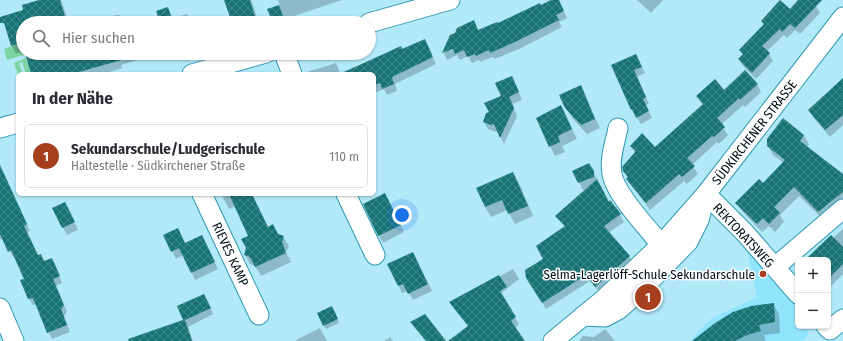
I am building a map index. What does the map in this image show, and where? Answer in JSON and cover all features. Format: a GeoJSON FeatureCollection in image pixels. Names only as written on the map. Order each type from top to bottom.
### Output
{"type":"FeatureCollection","features":[{"type":"Feature","properties":{"kind":"street"},"geometry":{"type":"LineString","coordinates":[[376,21],[450,0]]}},
{"type":"Feature","properties":{"kind":"street","name":"SÜDKIRCHENER STRASSE"},"geometry":{"type":"LineString","coordinates":[[553,341],[604,299],[661,245],[706,194],[843,17]]}},
{"type":"Feature","properties":{"kind":"street"},"geometry":{"type":"LineString","coordinates":[[199,72],[241,60]]}},
{"type":"Feature","properties":{"kind":"street"},"geometry":{"type":"LineString","coordinates":[[287,60],[291,72]]}},
{"type":"Feature","properties":{"kind":"street"},"geometry":{"type":"LineString","coordinates":[[0,128],[16,124]]}},
{"type":"Feature","properties":{"kind":"street"},"geometry":{"type":"LineString","coordinates":[[618,128],[611,156],[612,174],[617,190],[661,245]]}},
{"type":"Feature","properties":{"kind":"street"},"geometry":{"type":"LineString","coordinates":[[583,316],[605,317],[618,310],[641,290],[688,242],[699,220],[706,194]]}},
{"type":"Feature","properties":{"kind":"street","name":"REKTORATSWEG"},"geometry":{"type":"LineString","coordinates":[[706,194],[745,233],[797,293]]}},
{"type":"Feature","properties":{"kind":"street","name":"RIEVES KAMP"},"geometry":{"type":"LineString","coordinates":[[203,196],[259,315]]}},
{"type":"Feature","properties":{"kind":"street"},"geometry":{"type":"LineString","coordinates":[[347,196],[375,255]]}},
{"type":"Feature","properties":{"kind":"street"},"geometry":{"type":"LineString","coordinates":[[775,267],[843,209]]}},
{"type":"Feature","properties":{"kind":"street"},"geometry":{"type":"LineString","coordinates":[[0,308],[14,341]]}},
{"type":"Feature","properties":{"kind":"street"},"geometry":{"type":"LineString","coordinates":[[829,329],[830,330],[843,319]]}},
{"type":"Feature","properties":{"kind":"shaded area","name":"Selma-Lagerlöff-Schule Sekundarschule"},"geometry":{"type":"Polygon","coordinates":[[[751,249],[795,298],[795,329],[807,329],[808,336],[802,341],[690,341],[710,319],[757,297],[747,251],[751,249]]]}},
{"type":"Feature","properties":{"kind":"green space"},"geometry":{"type":"Polygon","coordinates":[[[16,45],[16,57],[7,60],[4,49],[16,45]]]}},
{"type":"Feature","properties":{"kind":"green space"},"geometry":{"type":"Polygon","coordinates":[[[21,60],[27,60],[30,72],[25,72],[22,62],[19,63],[22,72],[17,72],[14,63],[21,60]]]}},
{"type":"Feature","properties":{"kind":"building"},"geometry":{"type":"Polygon","coordinates":[[[39,0],[60,0],[65,16],[16,16],[16,44],[11,46],[4,23],[0,23],[0,17],[23,10],[22,5],[39,0]]]}},
{"type":"Feature","properties":{"kind":"building"},"geometry":{"type":"Polygon","coordinates":[[[224,0],[250,0],[255,16],[230,16],[224,0]]]}},
{"type":"Feature","properties":{"kind":"building"},"geometry":{"type":"Polygon","coordinates":[[[551,0],[559,0],[564,11],[556,15],[559,20],[515,42],[490,53],[489,50],[476,56],[475,54],[467,57],[464,50],[455,54],[453,49],[442,53],[450,35],[455,33],[457,28],[474,20],[478,30],[497,22],[498,23],[540,3],[541,5],[551,0]]]}},
{"type":"Feature","properties":{"kind":"building"},"geometry":{"type":"Polygon","coordinates":[[[780,0],[790,9],[798,0],[822,0],[795,28],[790,24],[782,32],[780,29],[762,46],[770,53],[752,73],[738,59],[743,54],[739,50],[764,24],[761,21],[780,0]]]}},
{"type":"Feature","properties":{"kind":"building"},"geometry":{"type":"Polygon","coordinates":[[[279,5],[283,16],[270,16],[267,9],[279,5]]]}},
{"type":"Feature","properties":{"kind":"building"},"geometry":{"type":"Polygon","coordinates":[[[168,7],[171,16],[158,16],[156,11],[168,7]]]}},
{"type":"Feature","properties":{"kind":"building"},"geometry":{"type":"Polygon","coordinates":[[[425,39],[433,57],[392,77],[394,84],[382,89],[380,83],[376,84],[376,72],[344,72],[370,60],[376,60],[376,57],[401,46],[402,49],[425,39]]]}},
{"type":"Feature","properties":{"kind":"building"},"geometry":{"type":"Polygon","coordinates":[[[636,54],[642,67],[634,70],[646,97],[643,99],[649,111],[636,118],[611,65],[636,54]]]}},
{"type":"Feature","properties":{"kind":"building"},"geometry":{"type":"Polygon","coordinates":[[[27,60],[121,60],[79,72],[30,72],[27,60]]]}},
{"type":"Feature","properties":{"kind":"building"},"geometry":{"type":"Polygon","coordinates":[[[745,70],[758,84],[740,100],[739,98],[717,118],[725,127],[714,137],[712,136],[687,158],[695,166],[682,177],[679,174],[646,203],[626,179],[628,177],[623,171],[622,167],[636,151],[630,146],[642,133],[655,147],[703,104],[696,96],[715,79],[724,90],[745,70]]]}},
{"type":"Feature","properties":{"kind":"building"},"geometry":{"type":"Polygon","coordinates":[[[512,76],[519,92],[509,97],[514,108],[500,138],[494,124],[491,125],[483,122],[486,113],[489,112],[484,103],[501,96],[495,83],[512,76]]]}},
{"type":"Feature","properties":{"kind":"building"},"geometry":{"type":"Polygon","coordinates":[[[843,78],[843,115],[825,130],[808,110],[843,78]]]}},
{"type":"Feature","properties":{"kind":"building"},"geometry":{"type":"Polygon","coordinates":[[[581,85],[595,119],[581,125],[565,108],[559,95],[581,85]]]}},
{"type":"Feature","properties":{"kind":"building"},"geometry":{"type":"Polygon","coordinates":[[[561,105],[572,129],[558,136],[560,142],[549,147],[536,118],[561,105]]]}},
{"type":"Feature","properties":{"kind":"building"},"geometry":{"type":"Polygon","coordinates":[[[783,118],[804,135],[800,141],[843,174],[843,192],[818,212],[794,187],[774,207],[780,213],[769,224],[763,218],[757,224],[735,203],[759,179],[763,183],[785,160],[767,146],[767,139],[783,118]]]}},
{"type":"Feature","properties":{"kind":"building"},"geometry":{"type":"Polygon","coordinates":[[[589,163],[594,171],[594,177],[578,183],[572,171],[589,163]]]}},
{"type":"Feature","properties":{"kind":"building"},"geometry":{"type":"Polygon","coordinates":[[[0,165],[27,224],[24,226],[38,255],[41,254],[44,261],[52,258],[60,276],[53,279],[64,305],[61,309],[67,325],[47,333],[33,298],[28,299],[20,280],[24,279],[11,250],[8,252],[0,234],[0,165]]]}},
{"type":"Feature","properties":{"kind":"building"},"geometry":{"type":"Polygon","coordinates":[[[513,172],[528,206],[508,214],[502,200],[485,207],[476,188],[513,172]]]}},
{"type":"Feature","properties":{"kind":"building"},"geometry":{"type":"Polygon","coordinates":[[[597,179],[609,202],[610,200],[621,214],[604,226],[630,256],[595,287],[586,275],[542,303],[526,278],[525,270],[543,259],[536,246],[565,226],[555,216],[597,179]]]}},
{"type":"Feature","properties":{"kind":"building"},"geometry":{"type":"Polygon","coordinates":[[[385,193],[401,225],[378,236],[363,204],[385,193]]]}},
{"type":"Feature","properties":{"kind":"building"},"geometry":{"type":"Polygon","coordinates":[[[230,196],[253,196],[268,227],[273,224],[278,234],[284,236],[282,242],[286,253],[255,267],[250,257],[244,255],[246,248],[241,239],[248,236],[230,196]]]}},
{"type":"Feature","properties":{"kind":"building"},"geometry":{"type":"Polygon","coordinates":[[[65,202],[75,222],[62,228],[52,208],[65,202]]]}},
{"type":"Feature","properties":{"kind":"building"},"geometry":{"type":"Polygon","coordinates":[[[178,228],[185,243],[202,235],[215,262],[191,273],[179,248],[171,252],[163,235],[178,228]]]}},
{"type":"Feature","properties":{"kind":"building"},"geometry":{"type":"Polygon","coordinates":[[[831,235],[843,247],[843,264],[831,276],[831,257],[808,257],[831,235]]]}},
{"type":"Feature","properties":{"kind":"building"},"geometry":{"type":"Polygon","coordinates":[[[413,252],[428,284],[408,294],[403,284],[398,286],[387,264],[413,252]]]}},
{"type":"Feature","properties":{"kind":"building"},"geometry":{"type":"Polygon","coordinates":[[[499,275],[507,287],[500,291],[516,317],[511,321],[525,341],[448,341],[468,326],[449,302],[499,275]]]}},
{"type":"Feature","properties":{"kind":"building"},"geometry":{"type":"Polygon","coordinates":[[[204,294],[211,308],[185,320],[192,341],[129,341],[128,339],[183,320],[177,306],[204,294]]]}},
{"type":"Feature","properties":{"kind":"building"},"geometry":{"type":"Polygon","coordinates":[[[774,303],[775,322],[759,325],[761,331],[747,335],[735,341],[692,341],[715,323],[733,312],[751,306],[774,303]]]}},
{"type":"Feature","properties":{"kind":"building"},"geometry":{"type":"Polygon","coordinates":[[[332,306],[338,319],[323,326],[317,313],[332,306]]]}},
{"type":"Feature","properties":{"kind":"building"},"geometry":{"type":"Polygon","coordinates":[[[425,314],[446,341],[426,341],[410,322],[425,314]]]}},
{"type":"Feature","properties":{"kind":"place","name":"Selma-Lagerlöff-Schule Sekundarschule"},"geometry":{"type":"Point","coordinates":[763,274]}},
{"type":"Feature","properties":{"kind":"place","name":"Sekundarschule/Ludgerischule"},"geometry":{"type":"Point","coordinates":[648,297]}}]}
